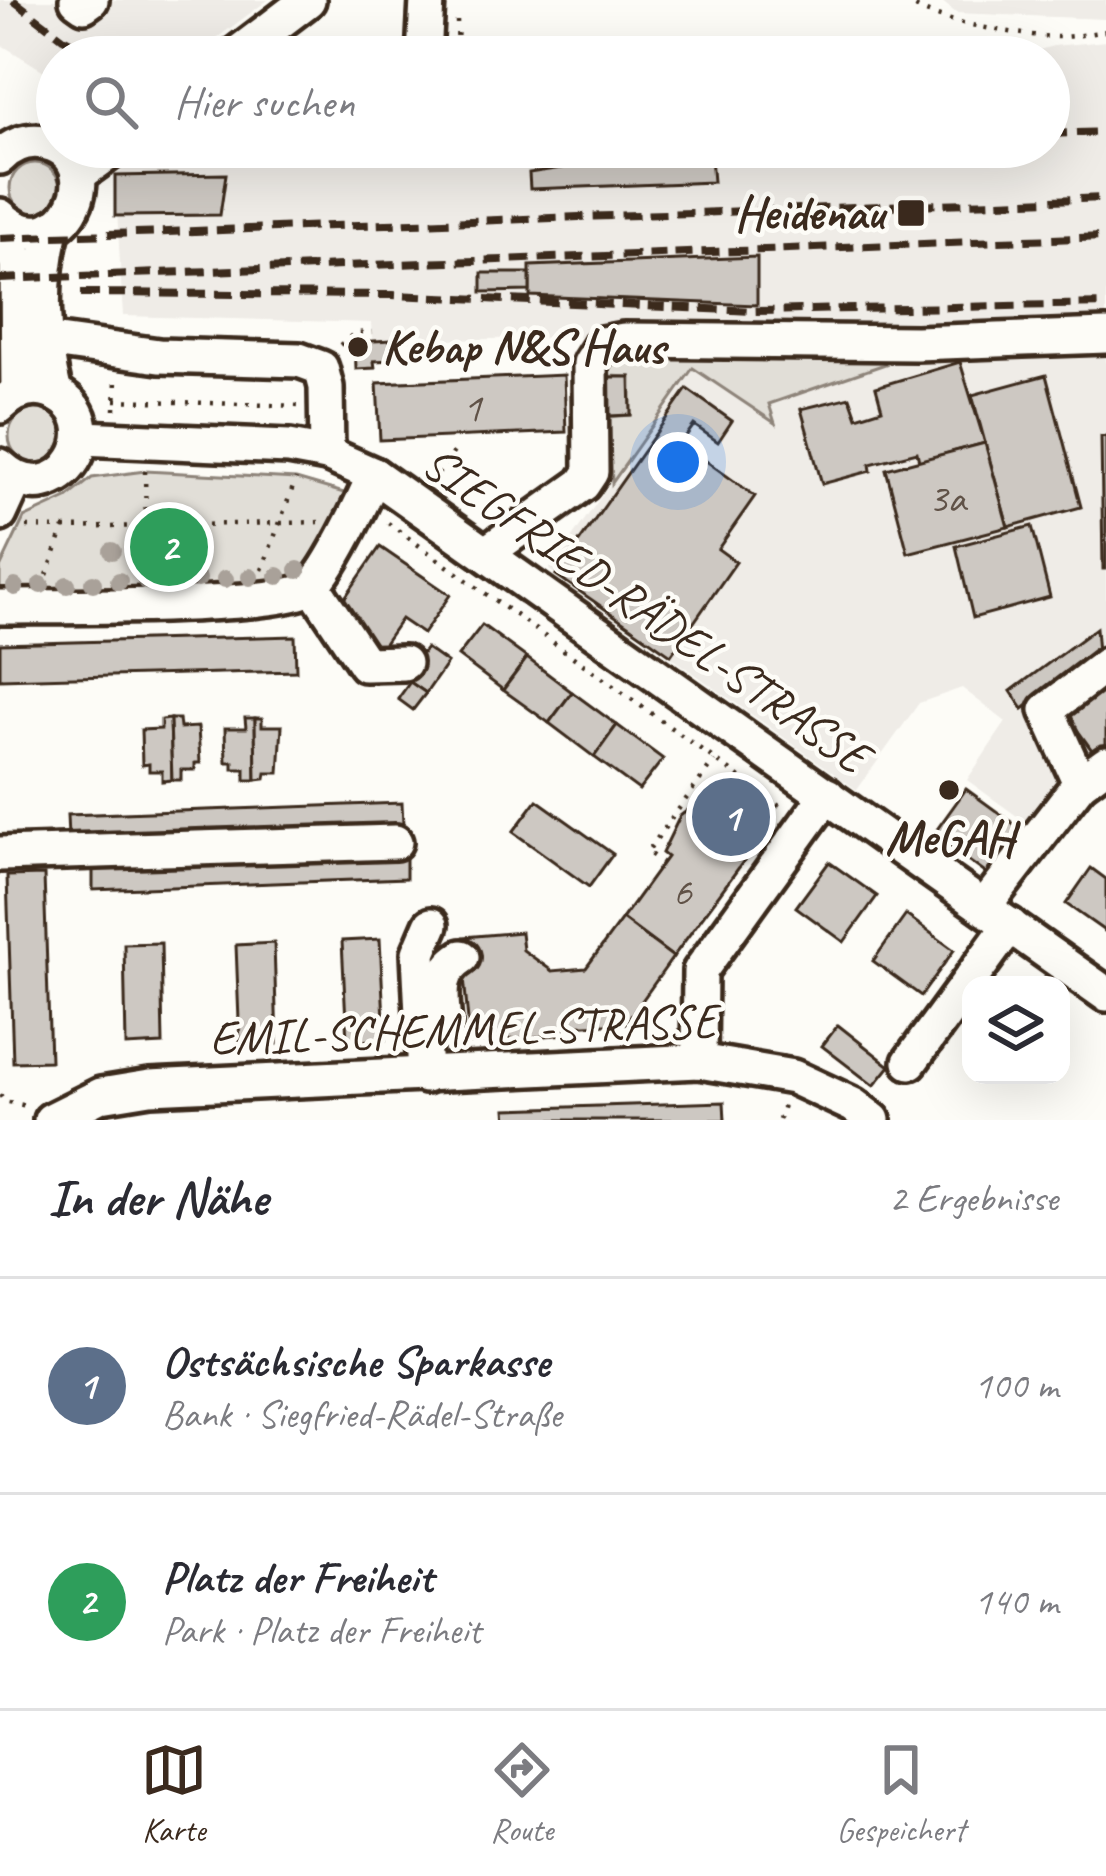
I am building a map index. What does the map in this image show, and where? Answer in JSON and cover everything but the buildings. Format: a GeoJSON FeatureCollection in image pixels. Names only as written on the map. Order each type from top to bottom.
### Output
{"type":"FeatureCollection","features":[{"type":"Feature","properties":{"kind":"street"},"geometry":{"type":"LineString","coordinates":[[77,0],[84,4],[91,0]]}},
{"type":"Feature","properties":{"kind":"street"},"geometry":{"type":"LineString","coordinates":[[261,36],[308,0]]}},
{"type":"Feature","properties":{"kind":"street"},"geometry":{"type":"LineString","coordinates":[[425,36],[427,0]]}},
{"type":"Feature","properties":{"kind":"street"},"geometry":{"type":"LineString","coordinates":[[0,158],[17,145],[36,143]]}},
{"type":"Feature","properties":{"kind":"street"},"geometry":{"type":"LineString","coordinates":[[5,221],[32,232],[53,227],[73,211],[78,199],[74,168]]}},
{"type":"Feature","properties":{"kind":"street"},"geometry":{"type":"LineString","coordinates":[[78,175],[88,168]]}},
{"type":"Feature","properties":{"kind":"street"},"geometry":{"type":"LineString","coordinates":[[0,514],[8,472],[38,482],[60,475],[75,459],[82,437],[75,411],[55,394],[36,389],[9,399],[17,266],[5,221]]}},
{"type":"Feature","properties":{"kind":"street"},"geometry":{"type":"LineString","coordinates":[[53,227],[45,264],[46,340],[55,394]]}},
{"type":"Feature","properties":{"kind":"street"},"geometry":{"type":"LineString","coordinates":[[486,553],[583,484],[591,472],[589,372],[602,344],[624,340],[916,344],[1106,336]]}},
{"type":"Feature","properties":{"kind":"street"},"geometry":{"type":"LineString","coordinates":[[46,340],[159,356],[299,360],[321,368],[326,387],[327,454]]}},
{"type":"Feature","properties":{"kind":"street","name":"SIEGFRIED-RÄDEL-STRASSE"},"geometry":{"type":"LineString","coordinates":[[82,437],[255,445],[327,454],[363,499],[486,553],[1106,994]]}},
{"type":"Feature","properties":{"kind":"street"},"geometry":{"type":"LineString","coordinates":[[0,607],[246,602],[293,595],[313,586],[363,499]]}},
{"type":"Feature","properties":{"kind":"street"},"geometry":{"type":"LineString","coordinates":[[313,586],[365,664],[404,663]]}},
{"type":"Feature","properties":{"kind":"street"},"geometry":{"type":"LineString","coordinates":[[910,1063],[997,916],[1093,774],[1047,710],[1106,665]]}},
{"type":"Feature","properties":{"kind":"street"},"geometry":{"type":"LineString","coordinates":[[699,1061],[700,971],[826,795]]}},
{"type":"Feature","properties":{"kind":"street"},"geometry":{"type":"LineString","coordinates":[[0,854],[395,842]]}},
{"type":"Feature","properties":{"kind":"street"},"geometry":{"type":"LineString","coordinates":[[431,925],[418,953],[435,1075]]}},
{"type":"Feature","properties":{"kind":"street"},"geometry":{"type":"LineString","coordinates":[[435,1075],[441,984],[448,966],[462,957]]}},
{"type":"Feature","properties":{"kind":"street","name":"EMIL-SCHEMMEL-STRASSE"},"geometry":{"type":"LineString","coordinates":[[51,1120],[101,1095],[150,1087],[699,1061],[793,1076],[873,1120]]}},
{"type":"Feature","properties":{"kind":"path"},"geometry":{"type":"LineString","coordinates":[[906,0],[913,8],[945,20],[1052,36]]}},
{"type":"Feature","properties":{"kind":"path"},"geometry":{"type":"LineString","coordinates":[[457,19],[457,36]]}},
{"type":"Feature","properties":{"kind":"path"},"geometry":{"type":"LineString","coordinates":[[1068,36],[1106,31]]}},
{"type":"Feature","properties":{"kind":"path"},"geometry":{"type":"LineString","coordinates":[[339,346],[355,332],[372,332]]}},
{"type":"Feature","properties":{"kind":"path"},"geometry":{"type":"LineString","coordinates":[[330,337],[346,355]]}},
{"type":"Feature","properties":{"kind":"path"},"geometry":{"type":"LineString","coordinates":[[115,400],[155,405],[310,406]]}},
{"type":"Feature","properties":{"kind":"path"},"geometry":{"type":"LineString","coordinates":[[431,483],[458,446]]}},
{"type":"Feature","properties":{"kind":"path"},"geometry":{"type":"LineString","coordinates":[[145,471],[146,535]]}},
{"type":"Feature","properties":{"kind":"path"},"geometry":{"type":"LineString","coordinates":[[246,602],[255,590],[297,474],[283,471]]}},
{"type":"Feature","properties":{"kind":"path"},"geometry":{"type":"LineString","coordinates":[[34,527],[280,520],[363,499],[395,532],[792,814]]}},
{"type":"Feature","properties":{"kind":"path"},"geometry":{"type":"LineString","coordinates":[[37,606],[64,528]]}},
{"type":"Feature","properties":{"kind":"path"},"geometry":{"type":"LineString","coordinates":[[663,863],[647,852],[735,730]]}},
{"type":"Feature","properties":{"kind":"shaded area"},"geometry":{"type":"Polygon","coordinates":[[[0,0],[268,0],[219,36],[36,36],[36,66],[0,44],[0,0]]]}},
{"type":"Feature","properties":{"kind":"shaded area"},"geometry":{"type":"Polygon","coordinates":[[[940,0],[1106,0],[1106,19],[956,13],[940,0]]]}},
{"type":"Feature","properties":{"kind":"shaded area"},"geometry":{"type":"Polygon","coordinates":[[[1106,41],[1106,325],[910,331],[599,326],[580,337],[406,341],[372,339],[371,323],[123,316],[115,176],[125,168],[1070,168],[1070,44],[1106,41]]]}},
{"type":"Feature","properties":{"kind":"shaded area"},"geometry":{"type":"Polygon","coordinates":[[[25,165],[50,168],[58,178],[58,198],[45,211],[25,211],[12,198],[12,178],[25,165]]]}},
{"type":"Feature","properties":{"kind":"shaded area"},"geometry":{"type":"Polygon","coordinates":[[[1106,344],[1106,774],[1028,824],[967,780],[1006,722],[962,688],[919,703],[857,790],[549,570],[693,367],[774,421],[768,405],[920,352],[1106,344]]]}},
{"type":"Feature","properties":{"kind":"shaded area"},"geometry":{"type":"Polygon","coordinates":[[[648,351],[920,352],[769,404],[775,423],[693,368],[612,483],[609,417],[631,415],[631,377],[607,376],[608,367],[648,351]]]}},
{"type":"Feature","properties":{"kind":"shaded area"},"geometry":{"type":"Polygon","coordinates":[[[36,409],[55,417],[63,436],[55,455],[36,463],[17,455],[9,436],[17,417],[36,409]]]}},
{"type":"Feature","properties":{"kind":"shaded area"},"geometry":{"type":"Polygon","coordinates":[[[145,471],[296,479],[344,493],[349,508],[307,578],[286,590],[0,597],[0,568],[24,518],[67,498],[92,478],[145,471]]]}},
{"type":"Feature","properties":{"kind":"railway"},"geometry":{"type":"LineString","coordinates":[[13,0],[60,36]]}},
{"type":"Feature","properties":{"kind":"railway"},"geometry":{"type":"LineString","coordinates":[[1070,133],[1106,132]]}},
{"type":"Feature","properties":{"kind":"railway"},"geometry":{"type":"LineString","coordinates":[[0,238],[1106,198]]}},
{"type":"Feature","properties":{"kind":"railway"},"geometry":{"type":"LineString","coordinates":[[0,279],[1106,237]]}},
{"type":"Feature","properties":{"kind":"railway"},"geometry":{"type":"LineString","coordinates":[[81,293],[393,295],[755,311],[1106,304]]}},
{"type":"Feature","properties":{"kind":"place","name":"Heidenau"},"geometry":{"type":"Point","coordinates":[911,213]}},
{"type":"Feature","properties":{"kind":"place","name":"Kebap N&S Haus"},"geometry":{"type":"Point","coordinates":[358,347]}},
{"type":"Feature","properties":{"kind":"place","name":"Platz der Freiheit"},"geometry":{"type":"Point","coordinates":[169,547]}},
{"type":"Feature","properties":{"kind":"place","name":"MeGAH"},"geometry":{"type":"Point","coordinates":[949,790]}},
{"type":"Feature","properties":{"kind":"place","name":"Ostsächsische Sparkasse"},"geometry":{"type":"Point","coordinates":[731,817]}}]}
